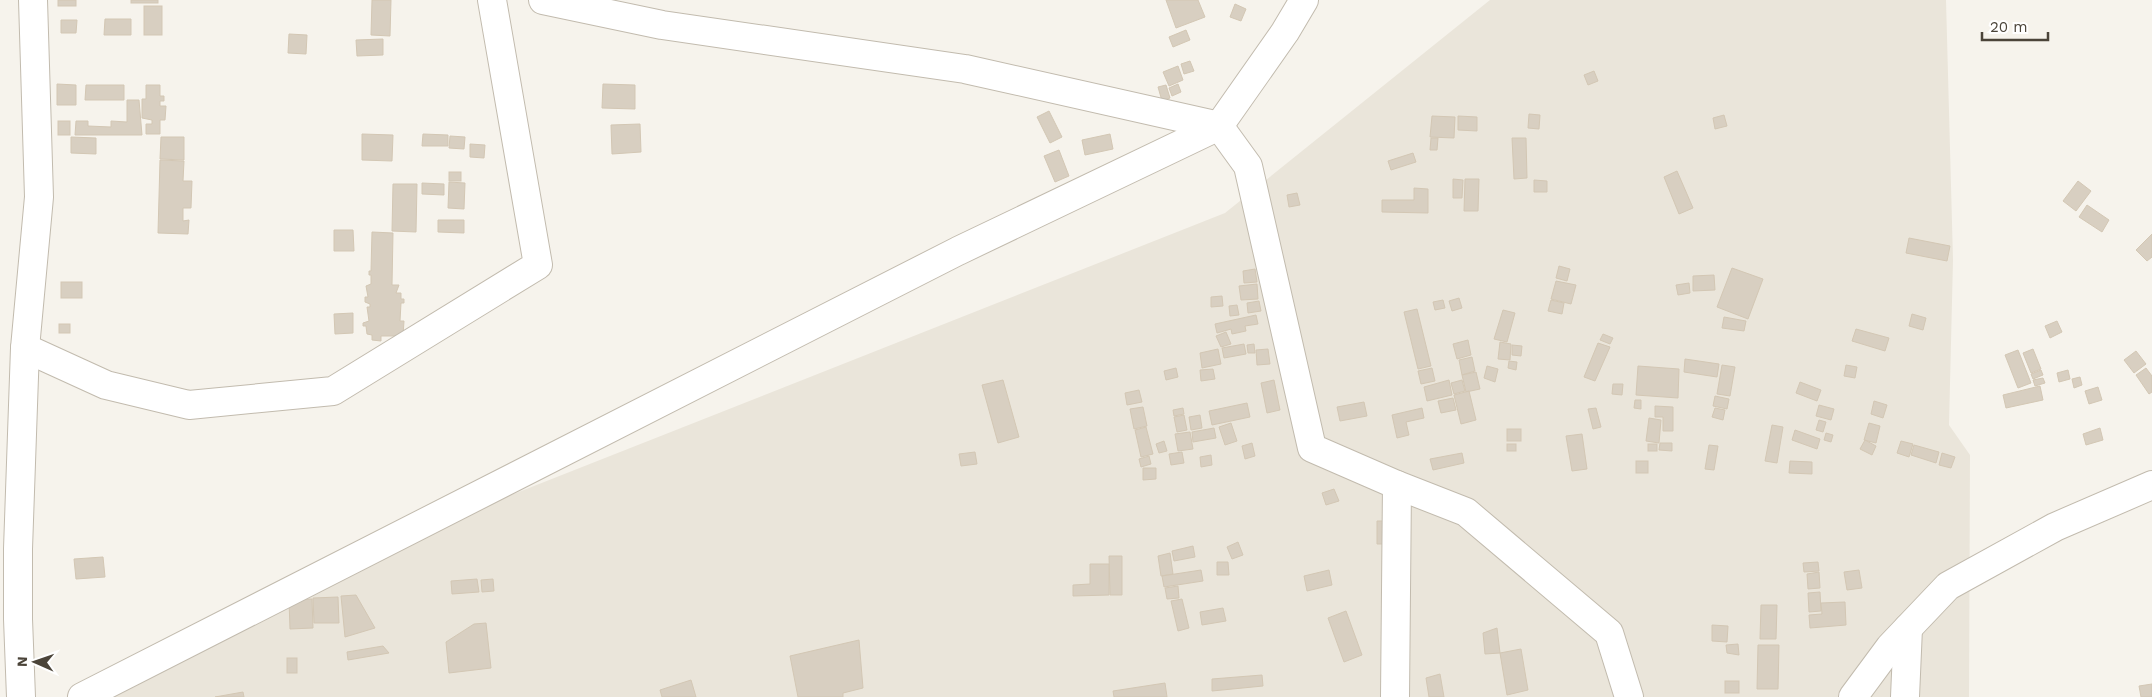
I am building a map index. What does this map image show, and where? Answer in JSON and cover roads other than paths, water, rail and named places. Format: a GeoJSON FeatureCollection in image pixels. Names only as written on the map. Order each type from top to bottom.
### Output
{"type":"FeatureCollection","features":[{"type":"Feature","properties":{"kind":"street"},"geometry":{"type":"LineString","coordinates":[[21,697],[9,617],[25,348],[39,196],[33,0]]}},
{"type":"Feature","properties":{"kind":"street"},"geometry":{"type":"LineString","coordinates":[[25,348],[106,385],[190,404],[334,391],[538,265],[492,0]]}},
{"type":"Feature","properties":{"kind":"street"},"geometry":{"type":"LineString","coordinates":[[543,0],[662,25],[965,69],[1219,126],[1248,166],[1312,448],[1397,485],[1466,512],[1610,634],[1629,697]]}},
{"type":"Feature","properties":{"kind":"street"},"geometry":{"type":"LineString","coordinates":[[82,697],[949,256],[1219,126],[1285,32],[1304,0]]}},
{"type":"Feature","properties":{"kind":"street"},"geometry":{"type":"LineString","coordinates":[[1396,697],[1397,485]]}},
{"type":"Feature","properties":{"kind":"street"},"geometry":{"type":"LineString","coordinates":[[1853,697],[1890,647],[1948,586],[2055,527],[2152,486]]}},
{"type":"Feature","properties":{"kind":"street"},"geometry":{"type":"LineString","coordinates":[[1905,697],[1908,628]]}}]}
